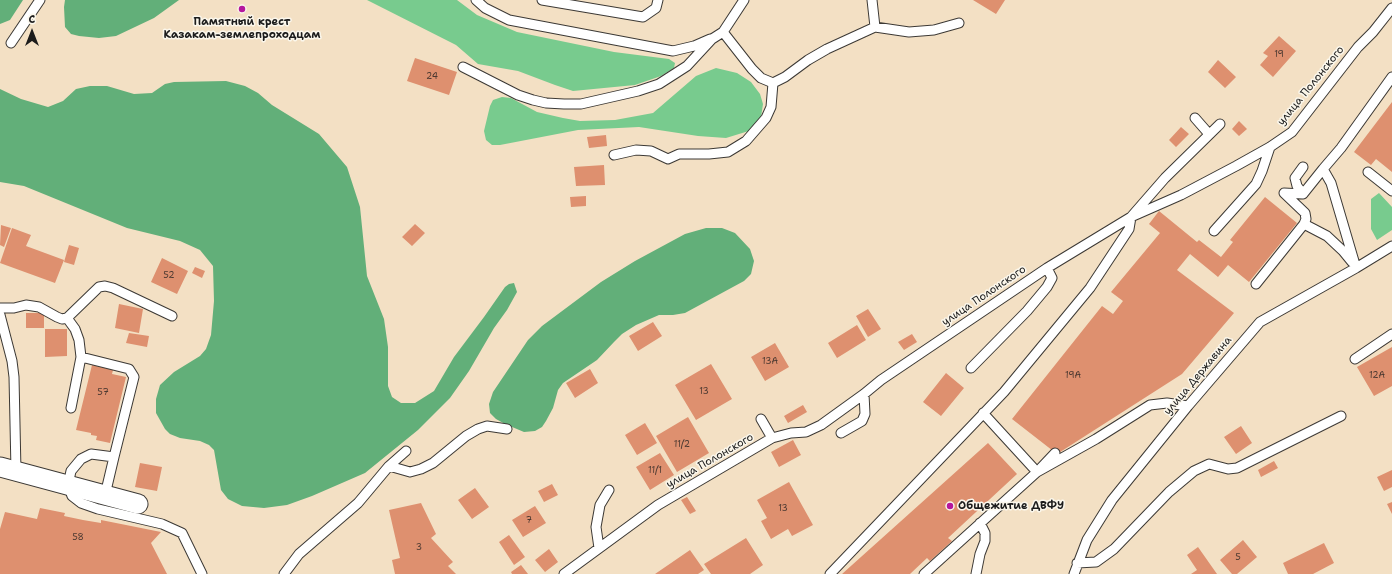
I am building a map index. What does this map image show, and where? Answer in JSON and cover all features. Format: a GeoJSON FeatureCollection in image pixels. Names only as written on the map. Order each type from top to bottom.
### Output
{"type":"FeatureCollection","features":[{"type":"Feature","properties":{"kind":"street"},"geometry":{"type":"LineString","coordinates":[[8,469],[138,504]]}},
{"type":"Feature","properties":{"kind":"lane"},"geometry":{"type":"LineString","coordinates":[[11,43],[40,0]]}},
{"type":"Feature","properties":{"kind":"lane"},"geometry":{"type":"LineString","coordinates":[[476,0],[485,8],[509,20],[672,51],[694,46],[712,39],[723,32],[744,0]]}},
{"type":"Feature","properties":{"kind":"lane"},"geometry":{"type":"LineString","coordinates":[[542,0],[643,17],[656,8],[658,0]]}},
{"type":"Feature","properties":{"kind":"lane"},"geometry":{"type":"LineString","coordinates":[[872,0],[875,27]]}},
{"type":"Feature","properties":{"kind":"lane","name":"улица Полонского"},"geometry":{"type":"LineString","coordinates":[[564,574],[658,505],[772,438],[791,433],[806,432],[821,425],[886,377],[1047,268],[1131,217],[1181,195],[1270,147],[1292,132],[1358,47],[1373,32],[1392,8]]}},
{"type":"Feature","properties":{"kind":"lane"},"geometry":{"type":"LineString","coordinates":[[773,83],[785,77],[808,60],[827,49],[875,27],[909,32],[934,30],[959,24]]}},
{"type":"Feature","properties":{"kind":"lane"},"geometry":{"type":"LineString","coordinates":[[723,32],[752,69],[762,78],[773,83]]}},
{"type":"Feature","properties":{"kind":"lane"},"geometry":{"type":"LineString","coordinates":[[464,67],[518,95],[532,100],[564,104],[581,104],[638,91],[659,84],[687,66],[712,39]]}},
{"type":"Feature","properties":{"kind":"lane"},"geometry":{"type":"LineString","coordinates":[[1303,194],[1341,148],[1392,77]]}},
{"type":"Feature","properties":{"kind":"lane"},"geometry":{"type":"LineString","coordinates":[[614,155],[636,150],[651,151],[668,159],[679,154],[709,154],[728,152],[746,141],[766,118],[770,107],[773,83]]}},
{"type":"Feature","properties":{"kind":"lane"},"geometry":{"type":"LineString","coordinates":[[1195,118],[1209,134]]}},
{"type":"Feature","properties":{"kind":"lane"},"geometry":{"type":"LineString","coordinates":[[830,574],[1004,392],[1090,288],[1129,229],[1131,217],[1166,178],[1220,124]]}},
{"type":"Feature","properties":{"kind":"lane"},"geometry":{"type":"LineString","coordinates":[[1214,232],[1256,184],[1270,147]]}},
{"type":"Feature","properties":{"kind":"lane"},"geometry":{"type":"LineString","coordinates":[[1303,194],[1297,186],[1295,178],[1304,167]]}},
{"type":"Feature","properties":{"kind":"lane"},"geometry":{"type":"LineString","coordinates":[[1323,169],[1331,183],[1356,268]]}},
{"type":"Feature","properties":{"kind":"lane"},"geometry":{"type":"LineString","coordinates":[[1368,172],[1392,191]]}},
{"type":"Feature","properties":{"kind":"lane"},"geometry":{"type":"LineString","coordinates":[[1256,284],[1306,220],[1305,213],[1284,193],[1303,194]]}},
{"type":"Feature","properties":{"kind":"lane"},"geometry":{"type":"LineString","coordinates":[[1304,224],[1327,236],[1343,251],[1356,268]]}},
{"type":"Feature","properties":{"kind":"lane","name":"улица Державина"},"geometry":{"type":"LineString","coordinates":[[1074,574],[1087,540],[1112,500],[1188,406],[1260,322],[1392,246]]}},
{"type":"Feature","properties":{"kind":"lane"},"geometry":{"type":"LineString","coordinates":[[971,368],[1027,311],[1047,287],[1052,278],[1047,268]]}},
{"type":"Feature","properties":{"kind":"lane"},"geometry":{"type":"LineString","coordinates":[[0,308],[14,308],[26,305],[39,307],[62,319],[66,318],[99,286],[105,286],[113,288],[172,316]]}},
{"type":"Feature","properties":{"kind":"lane"},"geometry":{"type":"LineString","coordinates":[[0,315],[12,361],[14,377],[8,469]]}},
{"type":"Feature","properties":{"kind":"lane"},"geometry":{"type":"LineString","coordinates":[[66,318],[75,329],[79,340],[81,357],[71,408]]}},
{"type":"Feature","properties":{"kind":"lane"},"geometry":{"type":"LineString","coordinates":[[1355,359],[1392,334]]}},
{"type":"Feature","properties":{"kind":"lane"},"geometry":{"type":"LineString","coordinates":[[81,357],[128,369],[134,377],[105,495]]}},
{"type":"Feature","properties":{"kind":"lane"},"geometry":{"type":"LineString","coordinates":[[841,433],[862,421],[866,414],[864,394]]}},
{"type":"Feature","properties":{"kind":"lane"},"geometry":{"type":"LineString","coordinates":[[1037,472],[1096,439],[1150,406],[1167,403],[1188,406]]}},
{"type":"Feature","properties":{"kind":"lane"},"geometry":{"type":"LineString","coordinates":[[983,413],[1037,472]]}},
{"type":"Feature","properties":{"kind":"lane"},"geometry":{"type":"LineString","coordinates":[[1077,563],[1096,562],[1114,549],[1169,492],[1194,472],[1209,464],[1228,469],[1237,468],[1340,416]]}},
{"type":"Feature","properties":{"kind":"lane"},"geometry":{"type":"LineString","coordinates":[[761,418],[772,438]]}},
{"type":"Feature","properties":{"kind":"lane"},"geometry":{"type":"LineString","coordinates":[[389,466],[410,472],[421,469],[433,463],[466,436],[478,429],[487,426],[507,429]]}},
{"type":"Feature","properties":{"kind":"lane"},"geometry":{"type":"LineString","coordinates":[[284,574],[299,554],[358,503],[389,466],[406,450]]}},
{"type":"Feature","properties":{"kind":"lane"},"geometry":{"type":"LineString","coordinates":[[924,574],[1037,472],[1055,453]]}},
{"type":"Feature","properties":{"kind":"lane"},"geometry":{"type":"LineString","coordinates":[[114,457],[91,454],[81,459],[71,471],[68,485],[72,496],[81,503],[98,509],[162,524],[182,533],[202,574]]}},
{"type":"Feature","properties":{"kind":"lane"},"geometry":{"type":"LineString","coordinates":[[599,548],[596,526],[600,505],[609,490]]}},
{"type":"Feature","properties":{"kind":"lane"},"geometry":{"type":"LineString","coordinates":[[976,574],[980,554],[985,541],[985,533],[980,523]]}},
{"type":"Feature","properties":{"kind":"green space"},"geometry":{"type":"Polygon","coordinates":[[[0,0],[23,0],[10,20],[0,24],[0,0]]]}},
{"type":"Feature","properties":{"kind":"green space"},"geometry":{"type":"Polygon","coordinates":[[[65,0],[179,0],[154,18],[116,36],[99,38],[71,34],[65,27],[65,0]]]}},
{"type":"Feature","properties":{"kind":"green space"},"geometry":{"type":"Polygon","coordinates":[[[367,0],[457,0],[477,15],[517,32],[614,52],[669,59],[675,63],[674,68],[661,76],[635,85],[573,91],[518,71],[478,64],[456,45],[367,0]]]}},
{"type":"Feature","properties":{"kind":"green space"},"geometry":{"type":"Polygon","coordinates":[[[716,68],[737,73],[751,82],[760,94],[763,104],[760,124],[752,130],[726,138],[698,136],[639,127],[578,130],[500,145],[492,145],[486,140],[484,131],[490,106],[493,100],[502,97],[511,98],[537,112],[563,118],[580,121],[615,120],[653,113],[696,76],[716,68]]]}},
{"type":"Feature","properties":{"kind":"green space"},"geometry":{"type":"Polygon","coordinates":[[[226,81],[245,86],[258,93],[272,105],[319,134],[347,167],[360,207],[367,276],[384,319],[388,347],[388,386],[392,397],[401,403],[415,403],[434,391],[454,357],[505,287],[514,283],[517,292],[469,371],[450,398],[418,430],[365,473],[287,505],[264,508],[242,506],[228,499],[221,490],[214,450],[209,445],[200,441],[180,438],[170,434],[165,429],[156,413],[156,399],[160,385],[174,372],[200,356],[206,349],[211,335],[214,301],[213,266],[200,250],[180,241],[127,228],[24,186],[0,182],[0,89],[21,99],[48,107],[63,101],[76,89],[90,86],[107,86],[134,94],[152,93],[165,84],[174,82],[226,81]]]}},
{"type":"Feature","properties":{"kind":"green space"},"geometry":{"type":"Polygon","coordinates":[[[1379,193],[1392,207],[1392,230],[1377,240],[1371,229],[1371,199],[1379,193]]]}},
{"type":"Feature","properties":{"kind":"green space"},"geometry":{"type":"Polygon","coordinates":[[[706,228],[722,228],[735,233],[750,249],[754,261],[751,274],[744,281],[685,313],[659,315],[636,325],[622,334],[597,360],[563,383],[558,390],[553,408],[546,421],[542,427],[535,431],[524,432],[496,419],[490,413],[489,404],[493,392],[528,340],[542,326],[601,282],[635,261],[685,234],[706,228]]]}},
{"type":"Feature","properties":{"kind":"building"},"geometry":{"type":"Polygon","coordinates":[[[973,0],[1005,0],[996,14],[973,0]]]}},
{"type":"Feature","properties":{"kind":"building"},"geometry":{"type":"Polygon","coordinates":[[[1279,36],[1296,51],[1273,77],[1260,65],[1268,56],[1263,53],[1279,36]]]}},
{"type":"Feature","properties":{"kind":"building"},"geometry":{"type":"Polygon","coordinates":[[[415,58],[457,72],[449,95],[407,81],[415,58]]]}},
{"type":"Feature","properties":{"kind":"building"},"geometry":{"type":"Polygon","coordinates":[[[1218,60],[1236,77],[1225,88],[1208,72],[1218,60]]]}},
{"type":"Feature","properties":{"kind":"building"},"geometry":{"type":"Polygon","coordinates":[[[1392,102],[1392,172],[1376,159],[1371,165],[1354,152],[1392,102]]]}},
{"type":"Feature","properties":{"kind":"building"},"geometry":{"type":"Polygon","coordinates":[[[1239,121],[1247,129],[1239,136],[1232,129],[1239,121]]]}},
{"type":"Feature","properties":{"kind":"building"},"geometry":{"type":"Polygon","coordinates":[[[1181,127],[1189,134],[1176,147],[1169,140],[1181,127]]]}},
{"type":"Feature","properties":{"kind":"building"},"geometry":{"type":"Polygon","coordinates":[[[606,135],[607,146],[589,148],[587,137],[606,135]]]}},
{"type":"Feature","properties":{"kind":"building"},"geometry":{"type":"Polygon","coordinates":[[[604,165],[605,185],[576,186],[574,167],[604,165]]]}},
{"type":"Feature","properties":{"kind":"building"},"geometry":{"type":"Polygon","coordinates":[[[586,196],[586,206],[571,207],[570,197],[586,196]]]}},
{"type":"Feature","properties":{"kind":"building"},"geometry":{"type":"Polygon","coordinates":[[[1265,197],[1297,223],[1249,282],[1228,265],[1218,277],[1190,254],[1177,270],[1234,313],[1182,374],[1057,454],[1012,419],[1102,306],[1113,314],[1123,301],[1111,292],[1160,233],[1149,224],[1159,211],[1197,242],[1199,240],[1221,257],[1233,242],[1230,240],[1265,197]]]}},
{"type":"Feature","properties":{"kind":"building"},"geometry":{"type":"Polygon","coordinates":[[[415,224],[425,233],[412,246],[402,237],[415,224]]]}},
{"type":"Feature","properties":{"kind":"building"},"geometry":{"type":"Polygon","coordinates":[[[1,225],[11,228],[4,247],[0,245],[1,225]]]}},
{"type":"Feature","properties":{"kind":"building"},"geometry":{"type":"Polygon","coordinates":[[[12,228],[31,235],[26,246],[64,260],[55,283],[0,263],[12,228]]]}},
{"type":"Feature","properties":{"kind":"building"},"geometry":{"type":"Polygon","coordinates":[[[69,245],[79,248],[74,265],[64,262],[69,245]]]}},
{"type":"Feature","properties":{"kind":"building"},"geometry":{"type":"Polygon","coordinates":[[[162,258],[188,271],[177,294],[151,282],[162,258]]]}},
{"type":"Feature","properties":{"kind":"building"},"geometry":{"type":"Polygon","coordinates":[[[195,267],[205,271],[202,278],[192,273],[195,267]]]}},
{"type":"Feature","properties":{"kind":"building"},"geometry":{"type":"Polygon","coordinates":[[[119,304],[143,309],[139,333],[115,328],[119,304]]]}},
{"type":"Feature","properties":{"kind":"building"},"geometry":{"type":"Polygon","coordinates":[[[868,309],[881,329],[868,337],[856,316],[868,309]]]}},
{"type":"Feature","properties":{"kind":"building"},"geometry":{"type":"Polygon","coordinates":[[[26,313],[44,313],[44,328],[26,328],[26,313]]]}},
{"type":"Feature","properties":{"kind":"building"},"geometry":{"type":"Polygon","coordinates":[[[653,322],[662,336],[638,351],[629,336],[653,322]]]}},
{"type":"Feature","properties":{"kind":"building"},"geometry":{"type":"Polygon","coordinates":[[[857,325],[866,340],[837,358],[828,343],[857,325]]]}},
{"type":"Feature","properties":{"kind":"building"},"geometry":{"type":"Polygon","coordinates":[[[45,329],[67,329],[67,356],[45,357],[45,329]]]}},
{"type":"Feature","properties":{"kind":"building"},"geometry":{"type":"Polygon","coordinates":[[[129,333],[149,336],[147,347],[126,343],[129,333]]]}},
{"type":"Feature","properties":{"kind":"building"},"geometry":{"type":"Polygon","coordinates":[[[912,334],[917,342],[904,350],[898,342],[912,334]]]}},
{"type":"Feature","properties":{"kind":"building"},"geometry":{"type":"Polygon","coordinates":[[[775,343],[789,367],[765,381],[751,357],[775,343]]]}},
{"type":"Feature","properties":{"kind":"building"},"geometry":{"type":"Polygon","coordinates":[[[1392,347],[1392,386],[1374,396],[1357,367],[1392,347]]]}},
{"type":"Feature","properties":{"kind":"building"},"geometry":{"type":"Polygon","coordinates":[[[711,364],[732,399],[696,420],[675,385],[711,364]]]}},
{"type":"Feature","properties":{"kind":"building"},"geometry":{"type":"Polygon","coordinates":[[[92,365],[113,370],[112,374],[126,377],[110,443],[96,440],[97,436],[91,435],[91,433],[76,430],[92,365]]]}},
{"type":"Feature","properties":{"kind":"building"},"geometry":{"type":"Polygon","coordinates":[[[590,369],[598,383],[575,398],[566,383],[590,369]]]}},
{"type":"Feature","properties":{"kind":"building"},"geometry":{"type":"Polygon","coordinates":[[[946,373],[964,388],[941,416],[923,402],[946,373]]]}},
{"type":"Feature","properties":{"kind":"building"},"geometry":{"type":"Polygon","coordinates":[[[803,405],[807,412],[788,423],[784,416],[803,405]]]}},
{"type":"Feature","properties":{"kind":"building"},"geometry":{"type":"Polygon","coordinates":[[[688,417],[709,453],[677,472],[656,436],[688,417]]]}},
{"type":"Feature","properties":{"kind":"building"},"geometry":{"type":"Polygon","coordinates":[[[645,423],[657,443],[637,455],[625,435],[645,423]]]}},
{"type":"Feature","properties":{"kind":"building"},"geometry":{"type":"Polygon","coordinates":[[[1241,426],[1252,443],[1236,454],[1224,437],[1241,426]]]}},
{"type":"Feature","properties":{"kind":"building"},"geometry":{"type":"Polygon","coordinates":[[[793,440],[801,455],[779,467],[771,452],[793,440]]]}},
{"type":"Feature","properties":{"kind":"building","name":"Общежитие ДВФУ"},"geometry":{"type":"Polygon","coordinates":[[[988,443],[1017,474],[948,538],[952,541],[930,561],[927,558],[910,574],[842,574],[988,443]]]}},
{"type":"Feature","properties":{"kind":"building"},"geometry":{"type":"Polygon","coordinates":[[[660,453],[674,475],[650,490],[636,467],[660,453]]]}},
{"type":"Feature","properties":{"kind":"building"},"geometry":{"type":"Polygon","coordinates":[[[1274,461],[1278,468],[1261,477],[1258,470],[1274,461]]]}},
{"type":"Feature","properties":{"kind":"building"},"geometry":{"type":"Polygon","coordinates":[[[140,463],[162,467],[157,491],[135,487],[140,463]]]}},
{"type":"Feature","properties":{"kind":"building"},"geometry":{"type":"Polygon","coordinates":[[[1392,470],[1392,487],[1384,491],[1377,477],[1392,470]]]}},
{"type":"Feature","properties":{"kind":"building"},"geometry":{"type":"Polygon","coordinates":[[[789,482],[813,525],[792,536],[788,529],[771,539],[761,521],[767,518],[757,500],[789,482]]]}},
{"type":"Feature","properties":{"kind":"building"},"geometry":{"type":"Polygon","coordinates":[[[552,484],[558,495],[544,502],[538,491],[552,484]]]}},
{"type":"Feature","properties":{"kind":"building"},"geometry":{"type":"Polygon","coordinates":[[[475,488],[489,507],[472,519],[458,500],[475,488]]]}},
{"type":"Feature","properties":{"kind":"building"},"geometry":{"type":"Polygon","coordinates":[[[687,497],[696,511],[690,514],[681,500],[687,497]]]}},
{"type":"Feature","properties":{"kind":"building"},"geometry":{"type":"Polygon","coordinates":[[[1392,502],[1392,514],[1387,504],[1392,502]]]}},
{"type":"Feature","properties":{"kind":"building"},"geometry":{"type":"Polygon","coordinates":[[[421,503],[436,534],[431,538],[453,562],[448,566],[456,574],[395,574],[392,560],[400,558],[389,510],[421,503]]]}},
{"type":"Feature","properties":{"kind":"building"},"geometry":{"type":"Polygon","coordinates":[[[535,506],[546,523],[523,537],[512,520],[535,506]]]}},
{"type":"Feature","properties":{"kind":"building"},"geometry":{"type":"Polygon","coordinates":[[[40,508],[65,513],[64,516],[83,520],[101,523],[101,520],[161,532],[151,543],[167,574],[0,574],[0,529],[5,512],[37,519],[40,508]]]}},
{"type":"Feature","properties":{"kind":"building"},"geometry":{"type":"Polygon","coordinates":[[[509,535],[525,557],[514,565],[499,542],[509,535]]]}},
{"type":"Feature","properties":{"kind":"building"},"geometry":{"type":"Polygon","coordinates":[[[746,538],[763,565],[750,574],[711,574],[704,564],[746,538]]]}},
{"type":"Feature","properties":{"kind":"building"},"geometry":{"type":"Polygon","coordinates":[[[1243,540],[1257,557],[1237,574],[1232,574],[1220,560],[1243,540]]]}},
{"type":"Feature","properties":{"kind":"building"},"geometry":{"type":"Polygon","coordinates":[[[1324,543],[1334,563],[1313,574],[1288,574],[1283,563],[1324,543]]]}},
{"type":"Feature","properties":{"kind":"building"},"geometry":{"type":"Polygon","coordinates":[[[1198,547],[1217,574],[1191,574],[1197,570],[1187,555],[1198,547]]]}},
{"type":"Feature","properties":{"kind":"building"},"geometry":{"type":"Polygon","coordinates":[[[549,549],[558,562],[545,572],[535,560],[549,549]]]}},
{"type":"Feature","properties":{"kind":"building"},"geometry":{"type":"Polygon","coordinates":[[[690,550],[704,570],[698,574],[655,574],[690,550]]]}},
{"type":"Feature","properties":{"kind":"building"},"geometry":{"type":"Polygon","coordinates":[[[521,565],[528,574],[512,574],[511,572],[521,565]]]}},
{"type":"Feature","properties":{"kind":"place","name":"Памятный крест Казакам-землепроходцам"},"geometry":{"type":"Point","coordinates":[242,9]}},
{"type":"Feature","properties":{"kind":"place","name":"Общежитие ДВФУ"},"geometry":{"type":"Point","coordinates":[950,506]}}]}
